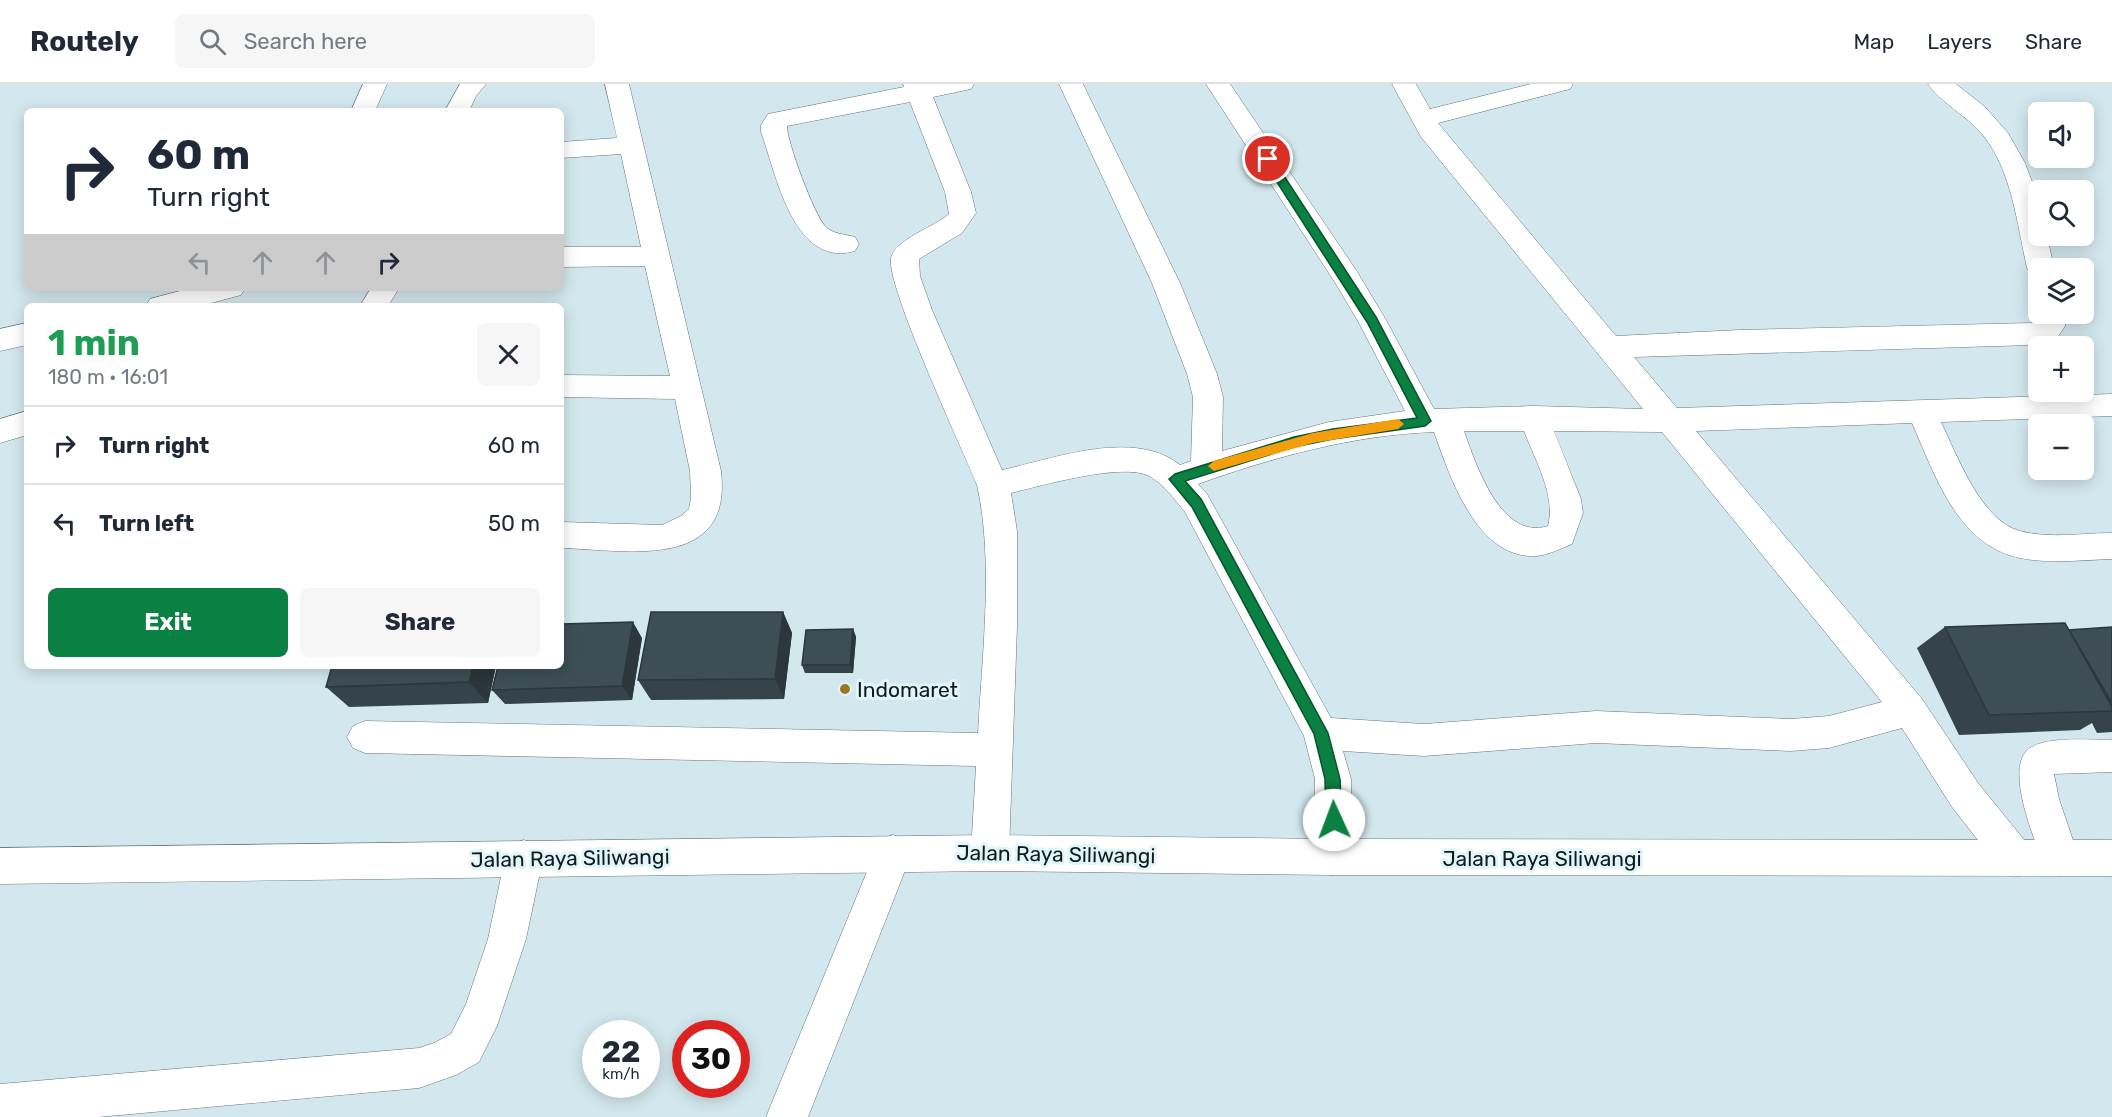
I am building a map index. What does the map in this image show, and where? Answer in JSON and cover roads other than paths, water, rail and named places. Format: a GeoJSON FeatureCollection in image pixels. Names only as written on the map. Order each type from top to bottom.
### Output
{"type":"FeatureCollection","features":[{"type":"Feature","properties":{"kind":"main road"},"geometry":{"type":"LineString","coordinates":[[364,108],[375,84]]}},
{"type":"Feature","properties":{"kind":"main road"},"geometry":{"type":"LineString","coordinates":[[458,108],[465,93],[474,84]]}},
{"type":"Feature","properties":{"kind":"main road"},"geometry":{"type":"LineString","coordinates":[[564,535],[662,538],[675,535],[696,522],[704,512],[709,491],[688,388],[617,84]]}},
{"type":"Feature","properties":{"kind":"main road"},"geometry":{"type":"LineString","coordinates":[[845,244],[827,241],[815,232],[801,203],[774,132],[777,120],[916,88],[962,84]]}},
{"type":"Feature","properties":{"kind":"main road"},"geometry":{"type":"LineString","coordinates":[[1071,84],[1166,283],[1202,374],[1208,397],[1206,468]]}},
{"type":"Feature","properties":{"kind":"main road"},"geometry":{"type":"LineString","coordinates":[[1218,84],[1346,277],[1435,422],[1490,519],[1503,532],[1518,540],[1539,542],[1561,535],[1567,513],[1565,499],[1534,418]]}},
{"type":"Feature","properties":{"kind":"main road"},"geometry":{"type":"LineString","coordinates":[[1404,84],[1430,132],[1606,347],[1910,710],[1965,795],[2016,859]]}},
{"type":"Feature","properties":{"kind":"main road"},"geometry":{"type":"LineString","coordinates":[[1424,119],[1561,84]]}},
{"type":"Feature","properties":{"kind":"main road"},"geometry":{"type":"LineString","coordinates":[[1940,84],[1982,119],[2005,147],[2021,188],[2038,258]]}},
{"type":"Feature","properties":{"kind":"main road"},"geometry":{"type":"LineString","coordinates":[[916,88],[958,192],[963,213],[955,226],[912,248],[905,257],[906,276],[918,310],[993,485],[1000,531],[1000,626],[990,853]]}},
{"type":"Feature","properties":{"kind":"main road"},"geometry":{"type":"LineString","coordinates":[[564,150],[632,145]]}},
{"type":"Feature","properties":{"kind":"main road"},"geometry":{"type":"LineString","coordinates":[[564,257],[658,256]]}},
{"type":"Feature","properties":{"kind":"main road"},"geometry":{"type":"LineString","coordinates":[[172,303],[219,291]]}},
{"type":"Feature","properties":{"kind":"main road"},"geometry":{"type":"LineString","coordinates":[[1606,347],[1740,340],[2031,334],[2047,331],[2051,324]]}},
{"type":"Feature","properties":{"kind":"main road"},"geometry":{"type":"LineString","coordinates":[[0,340],[24,335]]}},
{"type":"Feature","properties":{"kind":"main road"},"geometry":{"type":"LineString","coordinates":[[564,386],[688,388]]}},
{"type":"Feature","properties":{"kind":"main road"},"geometry":{"type":"LineString","coordinates":[[1175,479],[1294,442],[1333,434],[1435,422],[1534,418],[1668,420],[2112,405]]}},
{"type":"Feature","properties":{"kind":"main road"},"geometry":{"type":"LineString","coordinates":[[1921,411],[1972,511],[1984,527],[2012,543],[2040,546],[2112,546]]}},
{"type":"Feature","properties":{"kind":"main road"},"geometry":{"type":"LineString","coordinates":[[0,430],[24,424]]}},
{"type":"Feature","properties":{"kind":"main road"},"geometry":{"type":"LineString","coordinates":[[993,485],[1096,462],[1122,459],[1137,459],[1154,464],[1175,479],[1196,503],[1321,733],[1332,779],[1332,857]]}},
{"type":"Feature","properties":{"kind":"main road"},"geometry":{"type":"LineString","coordinates":[[1321,733],[1424,740],[1596,727],[1791,735],[1829,732],[1910,710]]}},
{"type":"Feature","properties":{"kind":"main road"},"geometry":{"type":"LineString","coordinates":[[365,737],[996,750]]}},
{"type":"Feature","properties":{"kind":"main road"},"geometry":{"type":"LineString","coordinates":[[2060,858],[2037,782],[2036,768],[2039,761],[2046,758],[2112,756]]}},
{"type":"Feature","properties":{"kind":"main road","name":"Jalan Raya Siliwangi"},"geometry":{"type":"LineString","coordinates":[[0,866],[990,853],[1332,857],[2112,858]]}},
{"type":"Feature","properties":{"kind":"main road"},"geometry":{"type":"LineString","coordinates":[[787,1117],[893,854]]}},
{"type":"Feature","properties":{"kind":"main road"},"geometry":{"type":"LineString","coordinates":[[0,1105],[419,1068],[442,1061],[465,1048],[483,1012],[507,939],[524,858]]}},
{"type":"Feature","properties":{"kind":"place","name":"Indomaret"},"geometry":{"type":"Point","coordinates":[845,689]}}]}
